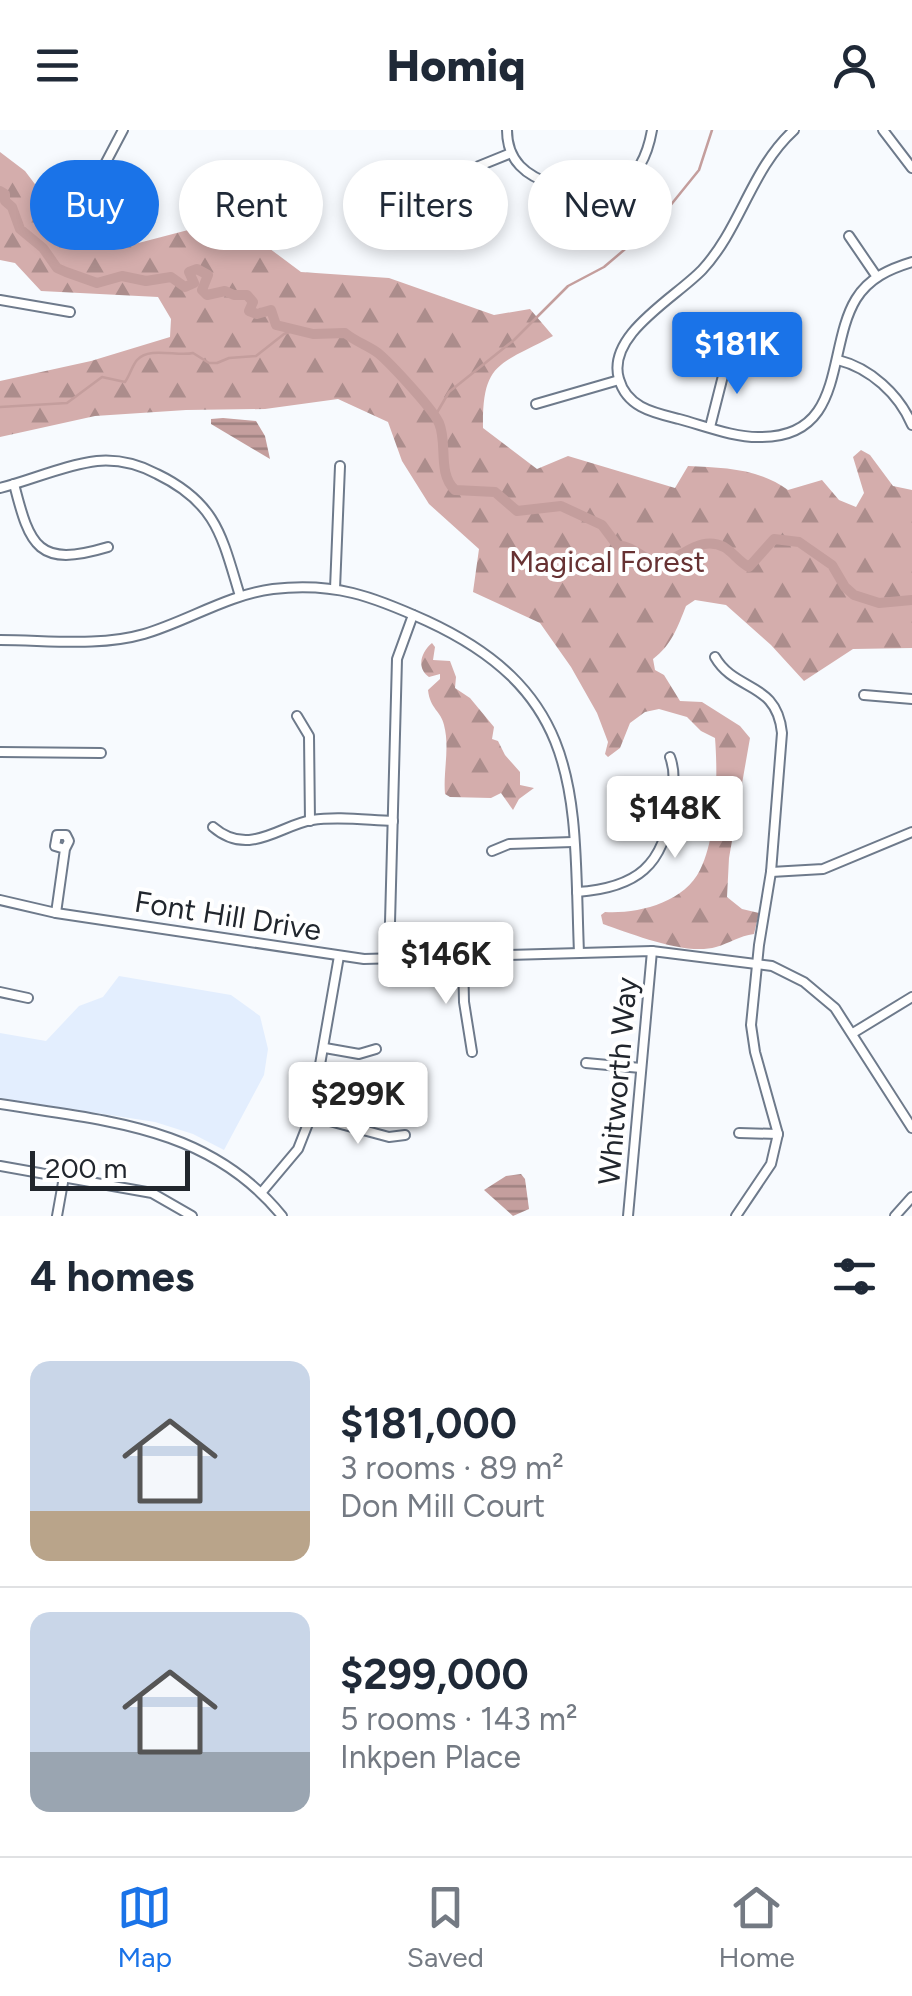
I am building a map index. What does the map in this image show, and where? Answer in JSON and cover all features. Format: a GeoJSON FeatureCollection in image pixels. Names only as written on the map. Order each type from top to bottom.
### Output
{"type":"FeatureCollection","features":[{"type":"Feature","properties":{"kind":"street"},"geometry":{"type":"LineString","coordinates":[[107,160],[123,130]]}},
{"type":"Feature","properties":{"kind":"street"},"geometry":{"type":"LineString","coordinates":[[507,130],[511,153],[519,166],[534,178],[578,192],[603,192],[636,172],[646,156],[652,130]]}},
{"type":"Feature","properties":{"kind":"street"},"geometry":{"type":"LineString","coordinates":[[794,130],[768,160],[736,222],[706,266],[623,343],[617,365],[626,394],[646,410],[710,427],[762,438],[793,430],[820,408],[830,390],[854,302],[877,277],[912,262]]}},
{"type":"Feature","properties":{"kind":"street"},"geometry":{"type":"LineString","coordinates":[[883,130],[912,168]]}},
{"type":"Feature","properties":{"kind":"street"},"geometry":{"type":"LineString","coordinates":[[494,160],[511,153]]}},
{"type":"Feature","properties":{"kind":"street"},"geometry":{"type":"LineString","coordinates":[[849,236],[877,277]]}},
{"type":"Feature","properties":{"kind":"street"},"geometry":{"type":"LineString","coordinates":[[0,300],[70,312]]}},
{"type":"Feature","properties":{"kind":"street"},"geometry":{"type":"LineString","coordinates":[[710,427],[727,360],[739,348]]}},
{"type":"Feature","properties":{"kind":"street"},"geometry":{"type":"LineString","coordinates":[[838,360],[873,376],[900,404],[912,425]]}},
{"type":"Feature","properties":{"kind":"street"},"geometry":{"type":"LineString","coordinates":[[536,404],[619,380]]}},
{"type":"Feature","properties":{"kind":"street"},"geometry":{"type":"LineString","coordinates":[[0,488],[100,461],[118,460],[151,471],[188,490],[207,509],[222,536],[240,596]]}},
{"type":"Feature","properties":{"kind":"street"},"geometry":{"type":"LineString","coordinates":[[334,589],[340,466]]}},
{"type":"Feature","properties":{"kind":"street"},"geometry":{"type":"LineString","coordinates":[[14,484],[28,535],[46,550],[66,556],[108,546]]}},
{"type":"Feature","properties":{"kind":"street"},"geometry":{"type":"LineString","coordinates":[[0,640],[105,641],[134,637],[240,596],[285,588],[334,589],[370,595],[486,652],[531,698],[551,732],[565,768],[572,803],[579,953]]}},
{"type":"Feature","properties":{"kind":"street"},"geometry":{"type":"LineString","coordinates":[[389,960],[397,659],[413,615]]}},
{"type":"Feature","properties":{"kind":"street"},"geometry":{"type":"LineString","coordinates":[[715,657],[728,672],[770,698],[780,715],[782,733],[752,1038],[778,1134],[771,1164],[736,1216]]}},
{"type":"Feature","properties":{"kind":"street"},"geometry":{"type":"LineString","coordinates":[[864,695],[912,699]]}},
{"type":"Feature","properties":{"kind":"street"},"geometry":{"type":"LineString","coordinates":[[297,716],[308,730],[310,744],[310,820]]}},
{"type":"Feature","properties":{"kind":"street"},"geometry":{"type":"LineString","coordinates":[[0,752],[100,753]]}},
{"type":"Feature","properties":{"kind":"street"},"geometry":{"type":"LineString","coordinates":[[576,892],[612,888],[630,881],[657,855],[670,819],[674,777],[670,757]]}},
{"type":"Feature","properties":{"kind":"street"},"geometry":{"type":"LineString","coordinates":[[214,827],[230,836],[264,839],[310,820],[393,821]]}},
{"type":"Feature","properties":{"kind":"street"},"geometry":{"type":"LineString","coordinates":[[770,872],[823,869],[912,832]]}},
{"type":"Feature","properties":{"kind":"street"},"geometry":{"type":"LineString","coordinates":[[492,851],[508,844],[574,842]]}},
{"type":"Feature","properties":{"kind":"street"},"geometry":{"type":"LineString","coordinates":[[56,913],[64,849]]}},
{"type":"Feature","properties":{"kind":"street","name":"Font Hill Drive"},"geometry":{"type":"LineString","coordinates":[[0,900],[56,913],[339,956],[389,960],[652,951],[757,962],[793,975],[835,1008],[912,1128]]}},
{"type":"Feature","properties":{"kind":"street","name":"Whitworth Way"},"geometry":{"type":"LineString","coordinates":[[628,1216],[652,951]]}},
{"type":"Feature","properties":{"kind":"street"},"geometry":{"type":"LineString","coordinates":[[262,1193],[298,1150],[311,1116],[339,956]]}},
{"type":"Feature","properties":{"kind":"street"},"geometry":{"type":"LineString","coordinates":[[463,958],[464,1002],[472,1052]]}},
{"type":"Feature","properties":{"kind":"street"},"geometry":{"type":"LineString","coordinates":[[0,992],[28,998]]}},
{"type":"Feature","properties":{"kind":"street"},"geometry":{"type":"LineString","coordinates":[[853,1033],[912,997]]}},
{"type":"Feature","properties":{"kind":"street"},"geometry":{"type":"LineString","coordinates":[[324,1048],[359,1054],[376,1050]]}},
{"type":"Feature","properties":{"kind":"street"},"geometry":{"type":"LineString","coordinates":[[586,1063],[641,1068]]}},
{"type":"Feature","properties":{"kind":"street"},"geometry":{"type":"LineString","coordinates":[[0,1104],[170,1136],[216,1157],[262,1193],[282,1216]]}},
{"type":"Feature","properties":{"kind":"street"},"geometry":{"type":"LineString","coordinates":[[311,1116],[388,1136],[405,1135]]}},
{"type":"Feature","properties":{"kind":"street"},"geometry":{"type":"LineString","coordinates":[[738,1133],[778,1134]]}},
{"type":"Feature","properties":{"kind":"street"},"geometry":{"type":"LineString","coordinates":[[0,1166],[152,1192],[188,1215]]}},
{"type":"Feature","properties":{"kind":"street"},"geometry":{"type":"LineString","coordinates":[[58,1216],[64,1177]]}},
{"type":"Feature","properties":{"kind":"street"},"geometry":{"type":"LineString","coordinates":[[895,1216],[912,1196]]}},
{"type":"Feature","properties":{"kind":"shaded area"},"geometry":{"type":"Polygon","coordinates":[[[211,419],[256,421],[265,436],[270,459],[211,424],[211,419]]]}},
{"type":"Feature","properties":{"kind":"shaded area"},"geometry":{"type":"Polygon","coordinates":[[[119,976],[231,995],[260,1016],[268,1049],[264,1075],[224,1150],[193,1134],[155,1122],[0,1098],[0,1033],[46,1041],[79,1006],[103,997],[119,976]]]}},
{"type":"Feature","properties":{"kind":"shaded area"},"geometry":{"type":"Polygon","coordinates":[[[521,1174],[529,1209],[513,1216],[484,1190],[506,1176],[521,1174]]]}},
{"type":"Feature","properties":{"kind":"green space","name":"Magical Forest"},"geometry":{"type":"Polygon","coordinates":[[[0,152],[30,178],[30,250],[159,250],[159,238],[179,232],[179,250],[272,250],[301,272],[389,278],[494,315],[530,309],[553,336],[507,360],[491,377],[486,389],[483,428],[537,469],[568,456],[675,488],[688,466],[753,473],[788,490],[822,480],[839,500],[856,507],[864,493],[853,457],[861,450],[870,455],[893,486],[912,490],[912,648],[853,649],[804,681],[726,605],[695,600],[686,606],[670,641],[653,659],[655,670],[664,675],[680,701],[702,702],[740,726],[750,738],[729,858],[727,897],[742,909],[759,913],[754,934],[716,947],[690,949],[603,924],[601,915],[605,912],[631,911],[671,898],[683,891],[700,870],[713,823],[715,738],[687,717],[659,709],[645,712],[630,723],[620,748],[608,757],[608,742],[597,713],[540,623],[473,592],[479,549],[429,504],[402,461],[388,422],[338,399],[265,409],[95,416],[0,437],[0,381],[91,361],[170,337],[171,319],[158,297],[41,291],[15,263],[0,260],[0,152]]]}},
{"type":"Feature","properties":{"kind":"green space"},"geometry":{"type":"Polygon","coordinates":[[[432,643],[433,660],[450,661],[455,688],[470,698],[494,727],[492,739],[498,741],[520,772],[520,785],[534,788],[519,799],[513,810],[501,793],[491,798],[445,794],[446,734],[428,690],[440,674],[429,677],[421,665],[432,643]]]}},
{"type":"Feature","properties":{"kind":"waterway"},"geometry":{"type":"LineString","coordinates":[[435,416],[449,392],[514,340],[568,286],[604,267],[657,222],[699,170],[712,130]]}},
{"type":"Feature","properties":{"kind":"waterway"},"geometry":{"type":"LineString","coordinates":[[0,191],[12,207],[20,229],[43,248],[57,268],[66,272],[97,283],[122,276],[146,281],[171,277],[185,287],[194,283],[189,272],[197,269],[208,275],[202,290],[207,295],[225,291],[247,295],[253,302],[249,311],[257,314],[271,310],[276,325],[313,334],[345,333],[374,350],[411,386],[439,423],[444,467],[455,490],[495,492],[517,511],[561,506],[602,525],[617,545],[654,561],[714,544],[749,567],[774,539],[799,542],[832,565],[854,595],[879,603],[912,600]]}},
{"type":"Feature","properties":{"kind":"waterway"},"geometry":{"type":"LineString","coordinates":[[0,407],[67,403],[102,377],[125,382],[137,360],[149,354],[193,353],[209,363],[256,356],[297,329]]}}]}
